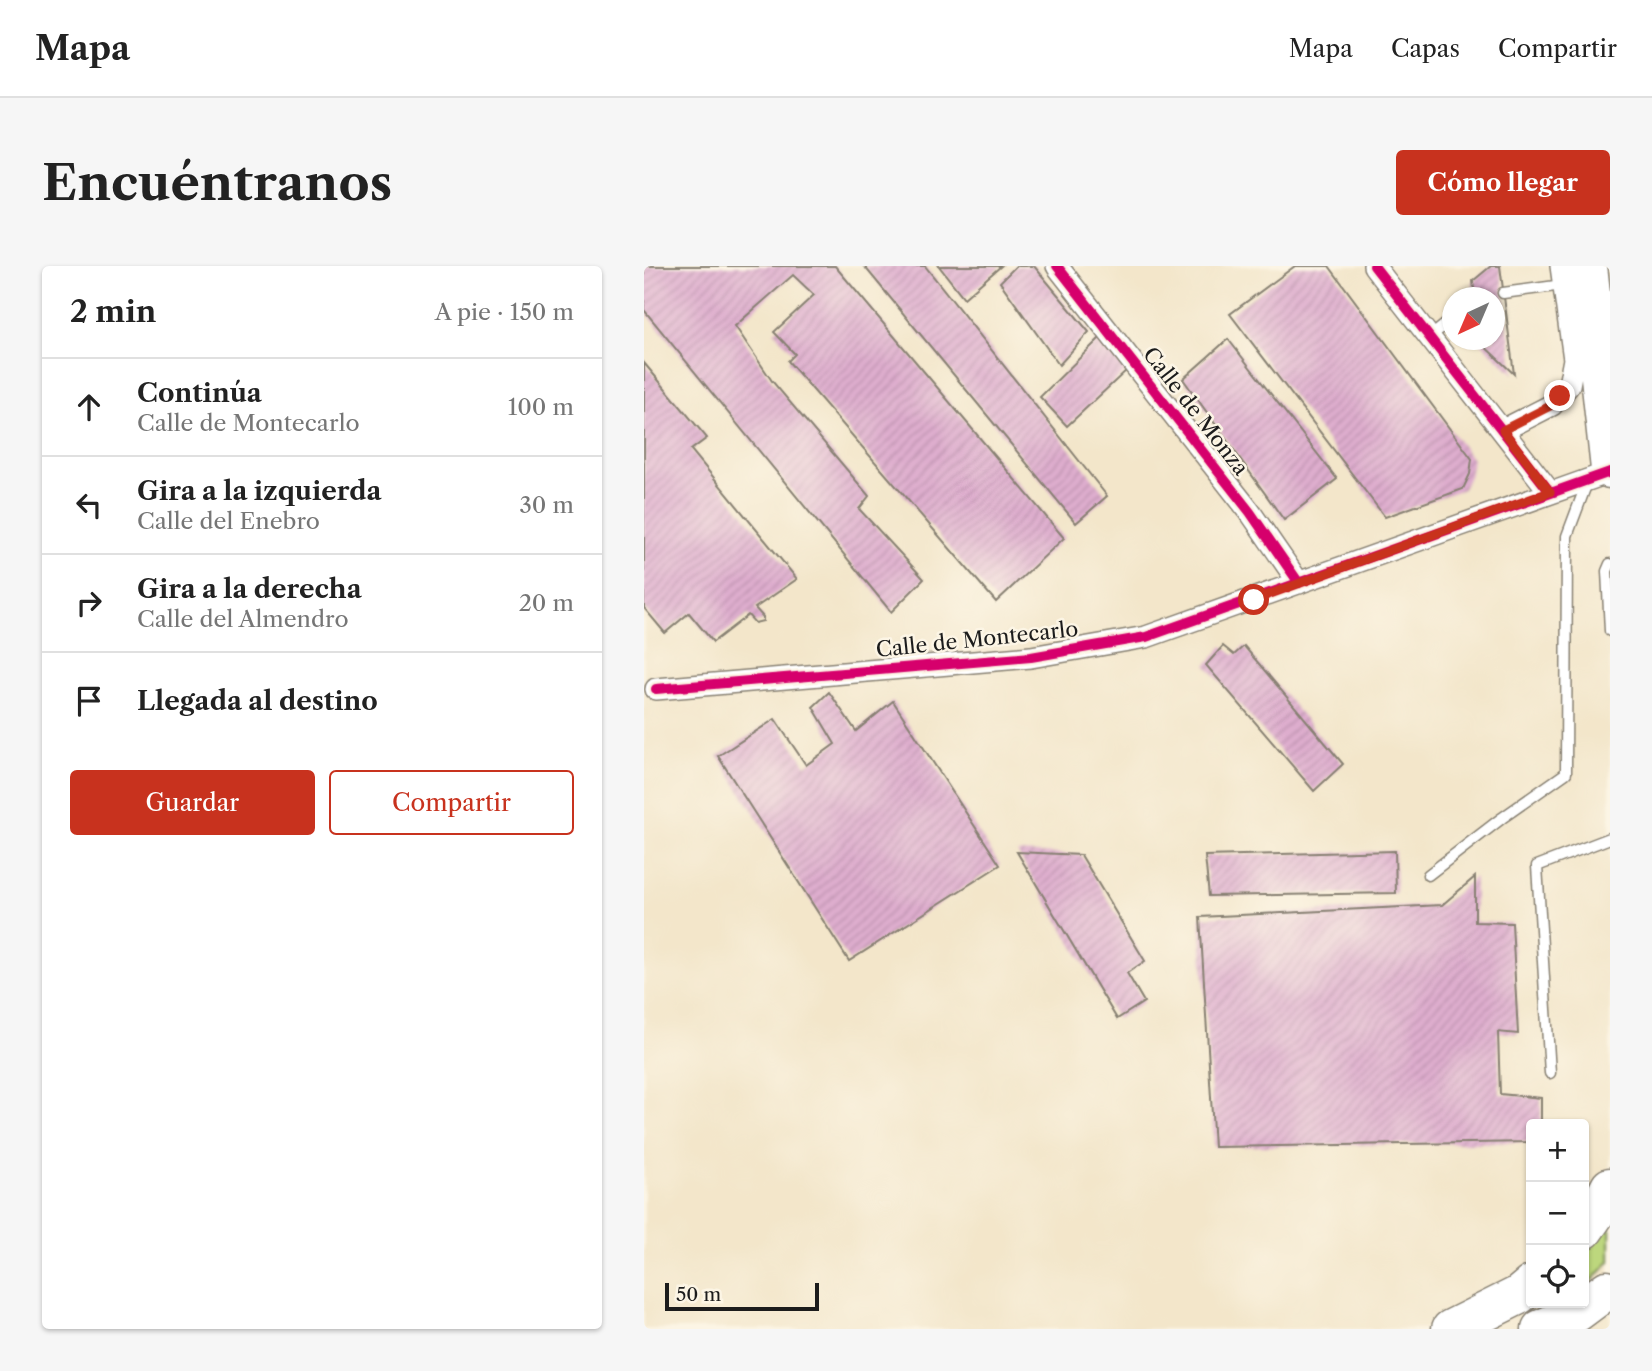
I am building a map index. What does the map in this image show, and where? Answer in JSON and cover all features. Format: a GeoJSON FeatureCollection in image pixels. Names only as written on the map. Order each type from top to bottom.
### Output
{"type":"FeatureCollection","features":[{"type":"Feature","properties":{"kind":"highway"},"geometry":{"type":"LineString","coordinates":[[1570,272],[1603,474]]}},
{"type":"Feature","properties":{"kind":"highway"},"geometry":{"type":"LineString","coordinates":[[1589,1223],[1610,1187]]}},
{"type":"Feature","properties":{"kind":"highway"},"geometry":{"type":"LineString","coordinates":[[1541,1329],[1576,1313],[1608,1288]]}},
{"type":"Feature","properties":{"kind":"highway"},"geometry":{"type":"LineString","coordinates":[[1590,1329],[1608,1288]]}},
{"type":"Feature","properties":{"kind":"highway"},"geometry":{"type":"LineString","coordinates":[[1451,1329],[1526,1289]]}},
{"type":"Feature","properties":{"kind":"street","name":"Calle de Monza"},"geometry":{"type":"LineString","coordinates":[[1057,266],[1250,512],[1299,583]]}},
{"type":"Feature","properties":{"kind":"street"},"geometry":{"type":"LineString","coordinates":[[1374,266],[1550,492]]}},
{"type":"Feature","properties":{"kind":"street"},"geometry":{"type":"LineString","coordinates":[[1503,430],[1552,405],[1569,385],[1574,359],[1570,272]]}},
{"type":"Feature","properties":{"kind":"street","name":"Calle de Montecarlo"},"geometry":{"type":"LineString","coordinates":[[656,689],[1031,657],[1146,637],[1603,474]]}},
{"type":"Feature","properties":{"kind":"lane"},"geometry":{"type":"LineString","coordinates":[[1505,292],[1570,272]]}},
{"type":"Feature","properties":{"kind":"lane"},"geometry":{"type":"LineString","coordinates":[[1430,337],[1442,327]]}},
{"type":"Feature","properties":{"kind":"lane"},"geometry":{"type":"LineString","coordinates":[[1428,875],[1566,772],[1567,536],[1603,474]]}},
{"type":"Feature","properties":{"kind":"lane"},"geometry":{"type":"LineString","coordinates":[[1610,564],[1607,571],[1610,631]]}},
{"type":"Feature","properties":{"kind":"lane"},"geometry":{"type":"LineString","coordinates":[[1550,1073],[1537,866],[1610,838]]}},
{"type":"Feature","properties":{"kind":"green space"},"geometry":{"type":"Polygon","coordinates":[[[1610,1210],[1610,1261],[1589,1284],[1589,1245],[1589,1241],[1610,1210]]]}},
{"type":"Feature","properties":{"kind":"building"},"geometry":{"type":"Polygon","coordinates":[[[644,266],[835,266],[1064,538],[996,602],[788,361],[795,354],[774,332],[814,295],[793,275],[735,326],[772,381],[869,496],[859,509],[924,579],[891,612],[644,310],[644,266]]]}},
{"type":"Feature","properties":{"kind":"building"},"geometry":{"type":"Polygon","coordinates":[[[864,266],[925,266],[1107,496],[1076,523],[864,266]]]}},
{"type":"Feature","properties":{"kind":"building"},"geometry":{"type":"Polygon","coordinates":[[[939,266],[1001,266],[964,298],[939,266]]]}},
{"type":"Feature","properties":{"kind":"building"},"geometry":{"type":"Polygon","coordinates":[[[1016,266],[1034,266],[1089,332],[1059,365],[1000,282],[1016,266]]]}},
{"type":"Feature","properties":{"kind":"building"},"geometry":{"type":"Polygon","coordinates":[[[1295,266],[1329,266],[1472,459],[1470,474],[1463,489],[1385,517],[1230,314],[1295,266]]]}},
{"type":"Feature","properties":{"kind":"building"},"geometry":{"type":"Polygon","coordinates":[[[1491,266],[1500,266],[1503,287],[1474,287],[1473,281],[1491,266]]]}},
{"type":"Feature","properties":{"kind":"building"},"geometry":{"type":"Polygon","coordinates":[[[1505,305],[1514,374],[1488,350],[1505,350],[1505,305]]]}},
{"type":"Feature","properties":{"kind":"building"},"geometry":{"type":"Polygon","coordinates":[[[1100,338],[1128,369],[1067,426],[1040,397],[1100,338]]]}},
{"type":"Feature","properties":{"kind":"building"},"geometry":{"type":"Polygon","coordinates":[[[1228,339],[1337,479],[1284,520],[1183,379],[1228,339]]]}},
{"type":"Feature","properties":{"kind":"building"},"geometry":{"type":"Polygon","coordinates":[[[644,363],[707,438],[691,450],[797,579],[755,608],[763,621],[755,623],[748,615],[713,642],[689,613],[665,633],[644,608],[644,363]]]}},
{"type":"Feature","properties":{"kind":"building"},"geometry":{"type":"Polygon","coordinates":[[[1223,646],[1234,655],[1244,646],[1343,764],[1314,791],[1206,665],[1223,646]]]}},
{"type":"Feature","properties":{"kind":"building"},"geometry":{"type":"Polygon","coordinates":[[[829,692],[856,731],[893,701],[1000,865],[849,961],[718,756],[775,719],[806,765],[835,744],[813,707],[829,692]]]}},
{"type":"Feature","properties":{"kind":"building"},"geometry":{"type":"Polygon","coordinates":[[[1395,851],[1396,893],[1209,896],[1205,856],[1395,851]]]}},
{"type":"Feature","properties":{"kind":"building"},"geometry":{"type":"Polygon","coordinates":[[[1017,852],[1081,855],[1145,961],[1127,973],[1144,1002],[1117,1019],[1017,852]]]}},
{"type":"Feature","properties":{"kind":"building"},"geometry":{"type":"Polygon","coordinates":[[[1475,877],[1475,922],[1512,923],[1518,1034],[1498,1032],[1500,1094],[1541,1098],[1541,1119],[1526,1119],[1526,1142],[1214,1147],[1200,917],[1442,905],[1475,877]]]}},
{"type":"Feature","properties":{"kind":"cycle path"},"geometry":{"type":"LineString","coordinates":[[1057,266],[1250,512],[1299,583]]}},
{"type":"Feature","properties":{"kind":"cycle path"},"geometry":{"type":"LineString","coordinates":[[1374,266],[1550,492]]}},
{"type":"Feature","properties":{"kind":"cycle path"},"geometry":{"type":"LineString","coordinates":[[656,689],[1031,657],[1146,637],[1610,472]]}},
{"type":"Feature","properties":{"kind":"route"},"geometry":{"type":"LineString","coordinates":[[1254,600],[1550,492],[1503,430],[1552,405],[1560,396]]}}]}
